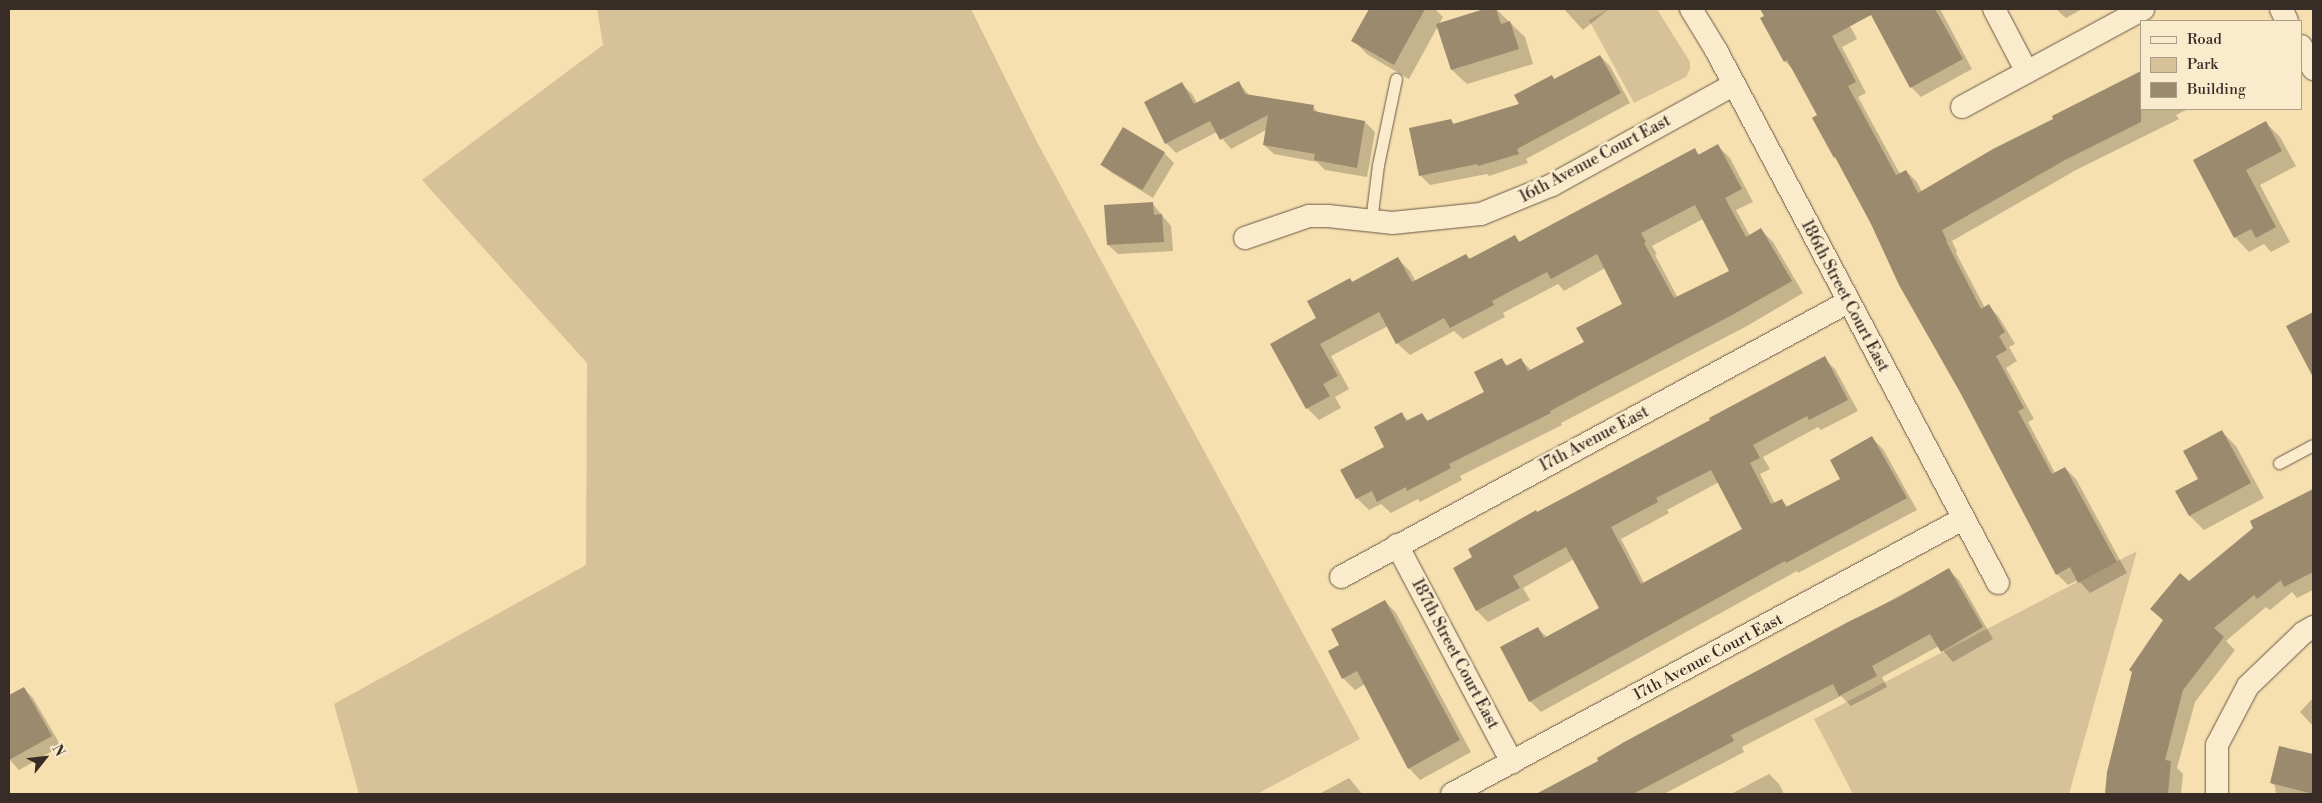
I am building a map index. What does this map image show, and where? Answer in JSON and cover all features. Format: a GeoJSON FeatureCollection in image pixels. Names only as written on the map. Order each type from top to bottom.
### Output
{"type":"FeatureCollection","features":[{"type":"Feature","properties":{"kind":"street","name":"186th Street Court East"},"geometry":{"type":"LineString","coordinates":[[1691,9],[1716,50],[1998,583]]}},
{"type":"Feature","properties":{"kind":"street"},"geometry":{"type":"LineString","coordinates":[[1994,9],[2027,72]]}},
{"type":"Feature","properties":{"kind":"street"},"geometry":{"type":"LineString","coordinates":[[1962,107],[2143,9]]}},
{"type":"Feature","properties":{"kind":"street"},"geometry":{"type":"LineString","coordinates":[[2280,9],[2286,20]]}},
{"type":"Feature","properties":{"kind":"street"},"geometry":{"type":"LineString","coordinates":[[2302,48],[2313,69]]}},
{"type":"Feature","properties":{"kind":"street","name":"16th Avenue Court East"},"geometry":{"type":"LineString","coordinates":[[1245,238],[1309,216],[1392,223],[1481,214],[1552,185],[1733,85]]}},
{"type":"Feature","properties":{"kind":"street","name":"17th Avenue East"},"geometry":{"type":"LineString","coordinates":[[1341,577],[1848,302]]}},
{"type":"Feature","properties":{"kind":"street","name":"17th Avenue Court East"},"geometry":{"type":"LineString","coordinates":[[1452,794],[1963,519]]}},
{"type":"Feature","properties":{"kind":"street","name":"187th Street Court East"},"geometry":{"type":"LineString","coordinates":[[1397,545],[1512,762]]}},
{"type":"Feature","properties":{"kind":"street"},"geometry":{"type":"LineString","coordinates":[[2217,794],[2217,745],[2248,686],[2303,633],[2313,627]]}},
{"type":"Feature","properties":{"kind":"lane"},"geometry":{"type":"LineString","coordinates":[[1371,220],[1378,165],[1396,79]]}},
{"type":"Feature","properties":{"kind":"lane"},"geometry":{"type":"LineString","coordinates":[[2279,463],[2313,445]]}},
{"type":"Feature","properties":{"kind":"green space"},"geometry":{"type":"Polygon","coordinates":[[[597,9],[971,9],[1037,142],[1360,739],[1257,794],[359,794],[334,704],[586,565],[587,363],[422,180],[603,45],[597,9]]]}},
{"type":"Feature","properties":{"kind":"green space"},"geometry":{"type":"Polygon","coordinates":[[[1609,9],[1657,9],[1690,62],[1690,69],[1686,77],[1634,103],[1589,20],[1609,9]]]}},
{"type":"Feature","properties":{"kind":"green space"},"geometry":{"type":"Polygon","coordinates":[[[2137,551],[2069,794],[1853,794],[1814,719],[2137,551]]]}},
{"type":"Feature","properties":{"kind":"building"},"geometry":{"type":"Polygon","coordinates":[[[1369,9],[1425,9],[1394,65],[1351,41],[1369,9]]]}},
{"type":"Feature","properties":{"kind":"building"},"geometry":{"type":"Polygon","coordinates":[[[1484,9],[1496,9],[1501,24],[1510,21],[1519,49],[1451,70],[1436,24],[1484,9]]]}},
{"type":"Feature","properties":{"kind":"building"},"geometry":{"type":"Polygon","coordinates":[[[1760,9],[1935,9],[1963,59],[1910,88],[1871,15],[1832,36],[1856,82],[1848,86],[1896,175],[1906,170],[1918,193],[1993,149],[2053,119],[2052,116],[2140,72],[2141,122],[2065,160],[1942,230],[1981,309],[1989,304],[2005,332],[1999,336],[2007,350],[1996,356],[2024,408],[2018,411],[2052,474],[2065,467],[2117,562],[2078,583],[2070,567],[2056,575],[1961,394],[1899,285],[1871,224],[1812,118],[1817,115],[1787,60],[1784,62],[1760,18],[1764,16],[1760,9]]]}},
{"type":"Feature","properties":{"kind":"building"},"geometry":{"type":"Polygon","coordinates":[[[1600,55],[1621,93],[1517,149],[1519,154],[1478,166],[1477,164],[1419,176],[1409,128],[1451,119],[1453,124],[1519,104],[1514,95],[1552,75],[1554,79],[1600,55]]]}},
{"type":"Feature","properties":{"kind":"building"},"geometry":{"type":"Polygon","coordinates":[[[1239,81],[1245,94],[1314,105],[1313,111],[1365,121],[1357,168],[1314,160],[1315,154],[1263,145],[1268,115],[1220,140],[1210,121],[1165,144],[1144,102],[1182,82],[1194,104],[1239,81]]]}},
{"type":"Feature","properties":{"kind":"building"},"geometry":{"type":"Polygon","coordinates":[[[2266,121],[2282,151],[2246,170],[2276,227],[2256,238],[2251,229],[2234,238],[2193,160],[2266,121]]]}},
{"type":"Feature","properties":{"kind":"building"},"geometry":{"type":"Polygon","coordinates":[[[1123,127],[1165,152],[1142,190],[1100,165],[1123,127]]]}},
{"type":"Feature","properties":{"kind":"building"},"geometry":{"type":"Polygon","coordinates":[[[1718,144],[1742,189],[1725,198],[1746,237],[1761,228],[1792,281],[1734,314],[1550,411],[1551,413],[1449,464],[1451,468],[1407,491],[1406,487],[1377,502],[1372,491],[1356,499],[1340,470],[1384,447],[1374,427],[1402,412],[1406,421],[1422,413],[1427,421],[1484,392],[1474,372],[1502,358],[1506,366],[1521,358],[1528,371],[1584,342],[1576,328],[1622,304],[1597,254],[1551,279],[1547,272],[1492,301],[1494,305],[1450,328],[1444,318],[1396,344],[1379,312],[1320,344],[1338,376],[1323,384],[1330,396],[1306,409],[1270,344],[1316,318],[1307,301],[1350,278],[1352,282],[1398,257],[1412,282],[1466,254],[1469,259],[1515,235],[1519,242],[1695,148],[1698,155],[1718,144]],[[1695,205],[1641,233],[1646,242],[1644,243],[1674,298],[1729,271],[1695,205]]]}},
{"type":"Feature","properties":{"kind":"building"},"geometry":{"type":"Polygon","coordinates":[[[1153,202],[1154,215],[1162,214],[1164,242],[1107,245],[1104,205],[1153,202]]]}},
{"type":"Feature","properties":{"kind":"building"},"geometry":{"type":"Polygon","coordinates":[[[2313,312],[2313,377],[2286,326],[2313,312]]]}},
{"type":"Feature","properties":{"kind":"building"},"geometry":{"type":"Polygon","coordinates":[[[1825,356],[1848,400],[1809,420],[1807,416],[1753,445],[1760,458],[1750,463],[1771,504],[1782,499],[1786,507],[1840,479],[1830,460],[1872,436],[1907,498],[1786,563],[1785,561],[1529,702],[1500,647],[1538,627],[1544,638],[1599,608],[1566,547],[1513,576],[1520,588],[1476,611],[1453,568],[1472,557],[1468,549],[1536,510],[1537,512],[1710,420],[1709,418],[1825,356]],[[1711,470],[1656,498],[1658,502],[1611,527],[1641,584],[1742,529],[1711,470]]]}},
{"type":"Feature","properties":{"kind":"building"},"geometry":{"type":"Polygon","coordinates":[[[2222,430],[2251,483],[2189,516],[2175,491],[2198,479],[2183,451],[2222,430]]]}},
{"type":"Feature","properties":{"kind":"building"},"geometry":{"type":"Polygon","coordinates":[[[2313,489],[2313,572],[2284,587],[2281,580],[2257,599],[2254,595],[2214,628],[2224,637],[2183,690],[2165,760],[2171,761],[2168,794],[2105,794],[2107,772],[2132,672],[2129,670],[2163,620],[2150,609],[2180,573],[2189,581],[2253,528],[2250,521],[2313,489]]]}},
{"type":"Feature","properties":{"kind":"building"},"geometry":{"type":"Polygon","coordinates":[[[1949,568],[1983,627],[1941,652],[1930,634],[1872,666],[1877,676],[1839,696],[1833,684],[1731,735],[1734,741],[1633,794],[1536,794],[1598,761],[1597,758],[1626,741],[1848,622],[1899,597],[1949,568]]]}},
{"type":"Feature","properties":{"kind":"building"},"geometry":{"type":"Polygon","coordinates":[[[1385,600],[1460,740],[1408,769],[1357,671],[1342,679],[1328,651],[1339,645],[1331,629],[1385,600]]]}},
{"type":"Feature","properties":{"kind":"building"},"geometry":{"type":"Polygon","coordinates":[[[24,687],[52,736],[9,760],[9,695],[24,687]]]}},
{"type":"Feature","properties":{"kind":"building"},"geometry":{"type":"Polygon","coordinates":[[[2279,746],[2313,754],[2313,794],[2270,783],[2279,746]]]}}]}
